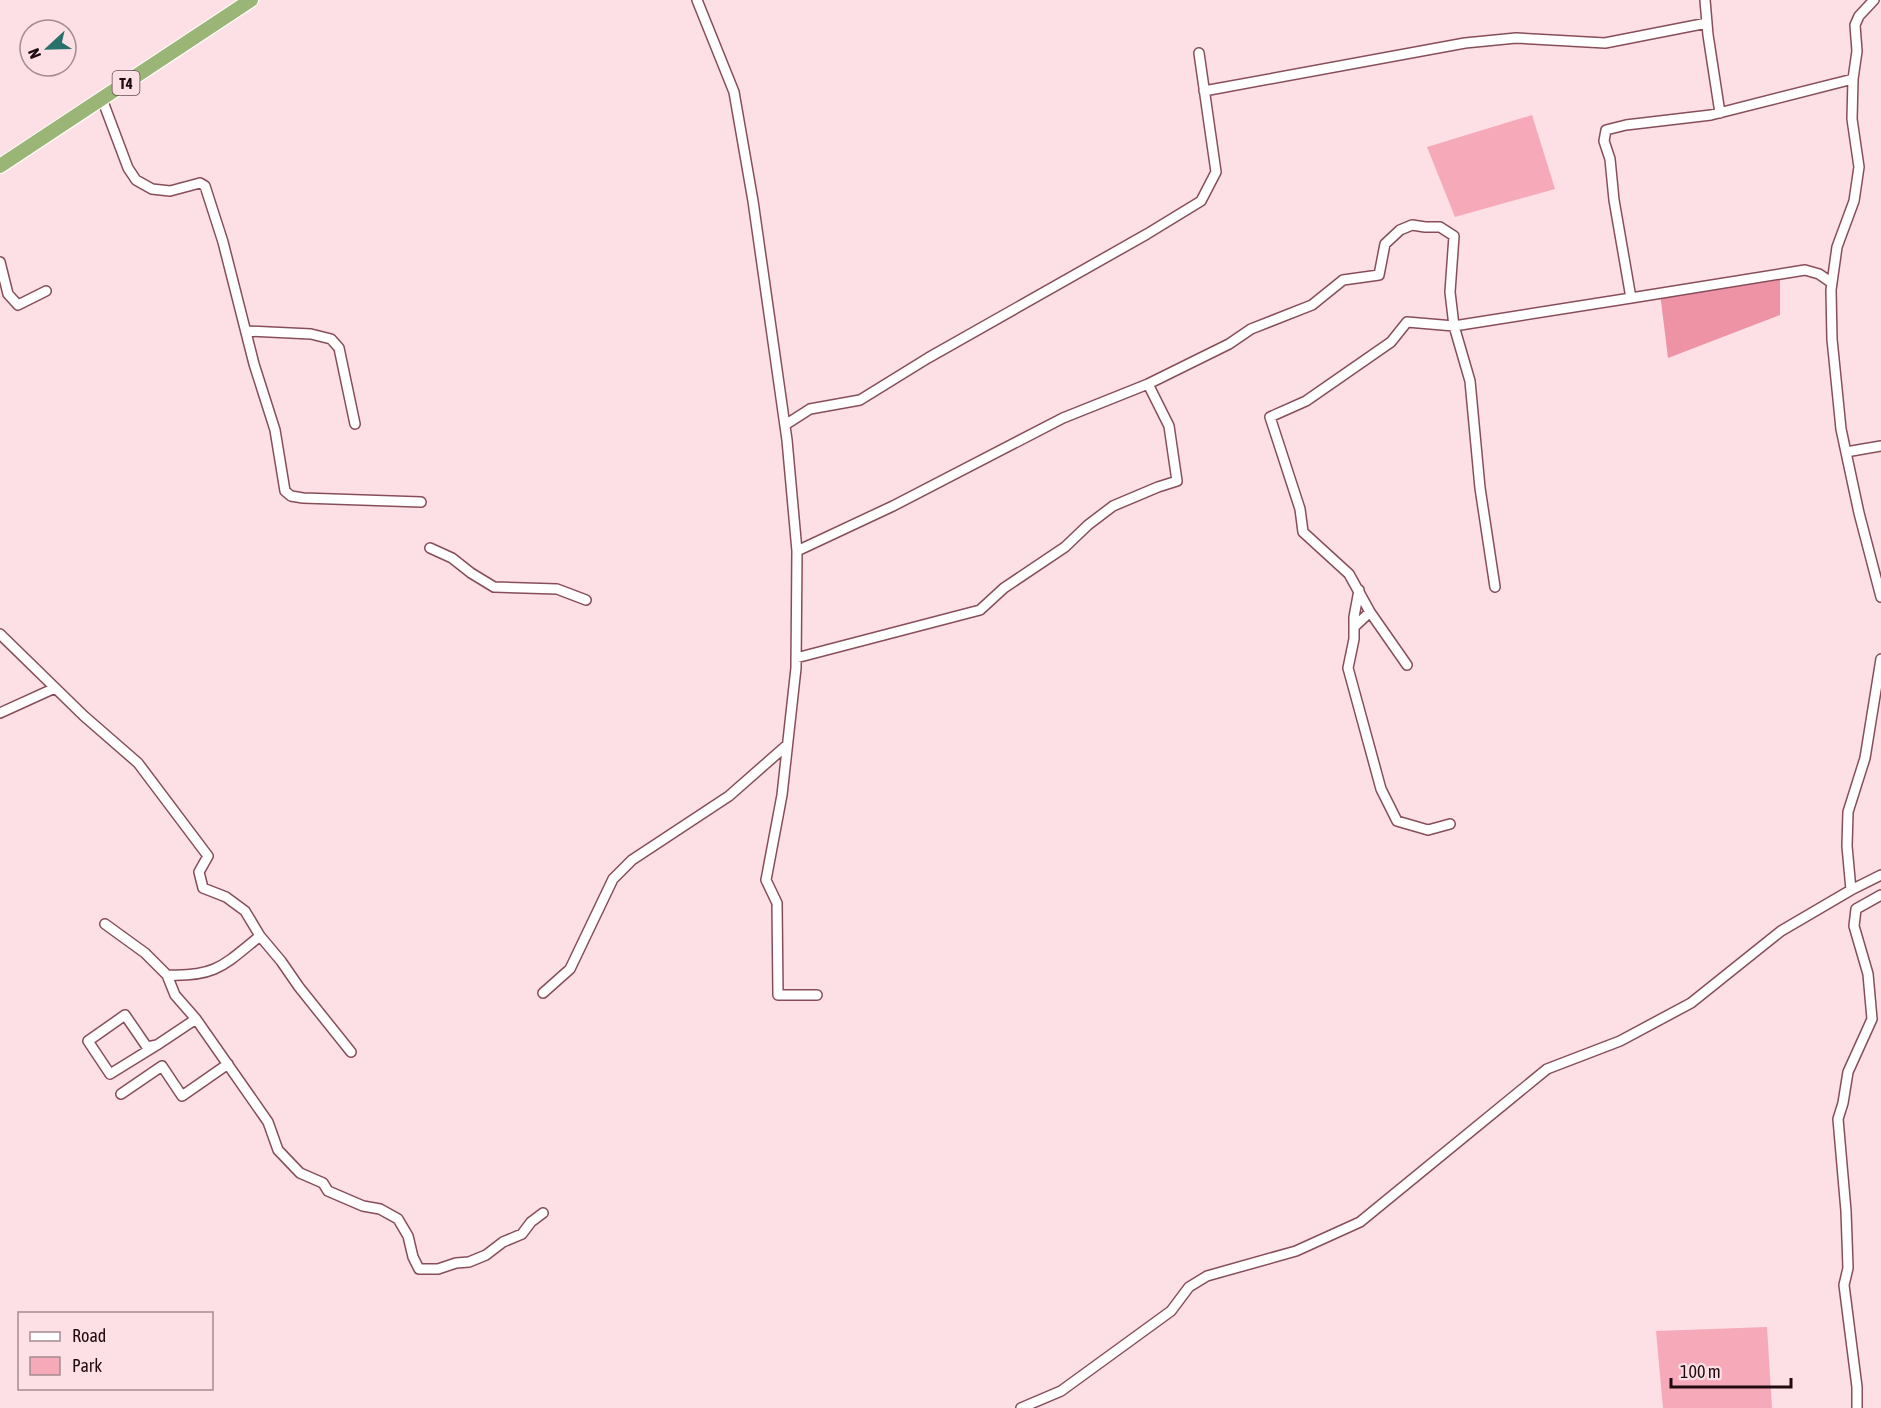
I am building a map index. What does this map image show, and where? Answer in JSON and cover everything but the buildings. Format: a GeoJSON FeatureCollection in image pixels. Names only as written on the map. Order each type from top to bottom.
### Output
{"type":"FeatureCollection","features":[{"type":"Feature","properties":{"kind":"highway","name":"T4"},"geometry":{"type":"LineString","coordinates":[[0,166],[250,0]]}},
{"type":"Feature","properties":{"kind":"street"},"geometry":{"type":"LineString","coordinates":[[697,0],[734,92],[753,201],[785,425],[797,551],[796,658],[782,795],[766,880],[777,903],[778,995],[817,995]]}},
{"type":"Feature","properties":{"kind":"street"},"geometry":{"type":"LineString","coordinates":[[1705,0],[1720,113]]}},
{"type":"Feature","properties":{"kind":"street"},"geometry":{"type":"LineString","coordinates":[[1874,0],[1859,16],[1855,25],[1857,51],[1852,80],[1852,119],[1858,166],[1854,201],[1837,247],[1832,283],[1832,339],[1841,429],[1859,513],[1881,597]]}},
{"type":"Feature","properties":{"kind":"street"},"geometry":{"type":"LineString","coordinates":[[1204,92],[1465,42],[1516,38],[1605,43],[1707,23]]}},
{"type":"Feature","properties":{"kind":"street"},"geometry":{"type":"LineString","coordinates":[[785,425],[810,409],[860,400],[928,358],[1202,201],[1216,172],[1199,53]]}},
{"type":"Feature","properties":{"kind":"street"},"geometry":{"type":"LineString","coordinates":[[1631,298],[1614,200],[1610,159],[1604,141],[1606,130],[1626,125],[1720,113],[1852,80]]}},
{"type":"Feature","properties":{"kind":"street"},"geometry":{"type":"LineString","coordinates":[[102,99],[128,168],[136,180],[152,189],[170,191],[200,183],[205,186],[223,242],[254,364],[275,430],[285,491],[291,496],[303,498],[421,502]]}},
{"type":"Feature","properties":{"kind":"street"},"geometry":{"type":"LineString","coordinates":[[797,551],[892,506],[1063,418],[1148,384],[1229,345],[1251,329],[1312,305],[1343,280],[1379,274],[1385,244],[1400,230],[1412,225],[1440,227],[1454,237],[1450,292],[1454,326],[1470,381],[1480,488],[1495,587]]}},
{"type":"Feature","properties":{"kind":"street"},"geometry":{"type":"LineString","coordinates":[[0,262],[8,294],[18,305],[46,291]]}},
{"type":"Feature","properties":{"kind":"street"},"geometry":{"type":"LineString","coordinates":[[1407,665],[1370,612],[1349,574],[1302,532],[1300,509],[1270,417],[1306,400],[1391,342],[1407,322],[1454,326],[1805,270],[1819,274],[1832,283]]}},
{"type":"Feature","properties":{"kind":"street"},"geometry":{"type":"LineString","coordinates":[[247,332],[294,333],[331,339],[339,348],[356,424]]}},
{"type":"Feature","properties":{"kind":"street"},"geometry":{"type":"LineString","coordinates":[[796,658],[980,610],[1004,588],[1065,547],[1113,506],[1177,481],[1169,426],[1148,384]]}},
{"type":"Feature","properties":{"kind":"street"},"geometry":{"type":"LineString","coordinates":[[1846,452],[1881,446]]}},
{"type":"Feature","properties":{"kind":"street"},"geometry":{"type":"LineString","coordinates":[[430,548],[452,558],[471,573],[495,587],[557,589],[586,600]]}},
{"type":"Feature","properties":{"kind":"street"},"geometry":{"type":"LineString","coordinates":[[1359,590],[1354,639],[1348,668],[1378,782],[1397,821],[1428,830],[1450,824]]}},
{"type":"Feature","properties":{"kind":"street"},"geometry":{"type":"LineString","coordinates":[[1354,627],[1370,612]]}},
{"type":"Feature","properties":{"kind":"street"},"geometry":{"type":"LineString","coordinates":[[0,634],[55,688],[138,763],[208,856],[199,872],[203,888],[226,897],[244,910],[260,936],[351,1052]]}},
{"type":"Feature","properties":{"kind":"street"},"geometry":{"type":"LineString","coordinates":[[1851,890],[1847,846],[1848,812],[1865,758],[1881,659]]}},
{"type":"Feature","properties":{"kind":"street"},"geometry":{"type":"LineString","coordinates":[[0,713],[55,688]]}},
{"type":"Feature","properties":{"kind":"street"},"geometry":{"type":"LineString","coordinates":[[543,993],[570,969],[614,879],[632,860],[729,796],[787,746]]}},
{"type":"Feature","properties":{"kind":"street"},"geometry":{"type":"LineString","coordinates":[[1021,1408],[1061,1391],[1171,1311],[1189,1287],[1207,1276],[1296,1251],[1360,1222],[1547,1069],[1620,1041],[1691,1003],[1781,931],[1881,875]]}},
{"type":"Feature","properties":{"kind":"street"},"geometry":{"type":"LineString","coordinates":[[1857,1408],[1857,1387],[1844,1285],[1848,1268],[1846,1211],[1838,1119],[1848,1072],[1872,1019],[1868,974],[1854,926],[1856,909],[1881,895]]}},
{"type":"Feature","properties":{"kind":"street"},"geometry":{"type":"LineString","coordinates":[[105,924],[145,953],[167,975],[175,995],[196,1019],[268,1122],[278,1150],[300,1173],[323,1183],[328,1191],[363,1206],[380,1209],[398,1219],[408,1236],[413,1257],[419,1269],[438,1269],[456,1263],[469,1262],[486,1255],[503,1242],[522,1234],[531,1222],[543,1213]]}},
{"type":"Feature","properties":{"kind":"street"},"geometry":{"type":"LineString","coordinates":[[167,975],[188,976],[209,972],[223,966],[260,936]]}},
{"type":"Feature","properties":{"kind":"street"},"geometry":{"type":"LineString","coordinates":[[157,1045],[147,1047],[125,1015],[88,1041],[110,1074],[157,1045],[196,1019]]}},
{"type":"Feature","properties":{"kind":"street"},"geometry":{"type":"LineString","coordinates":[[121,1094],[162,1066],[182,1096],[228,1064]]}},
{"type":"Feature","properties":{"kind":"green space"},"geometry":{"type":"Polygon","coordinates":[[[1532,115],[1555,189],[1455,217],[1427,147],[1532,115]]]}},
{"type":"Feature","properties":{"kind":"green space"},"geometry":{"type":"Polygon","coordinates":[[[1767,1327],[1772,1408],[1663,1408],[1656,1331],[1767,1327]]]}},
{"type":"Feature","properties":{"kind":"shaded area"},"geometry":{"type":"Polygon","coordinates":[[[1780,273],[1780,315],[1668,358],[1660,293],[1780,273]]]}}]}
